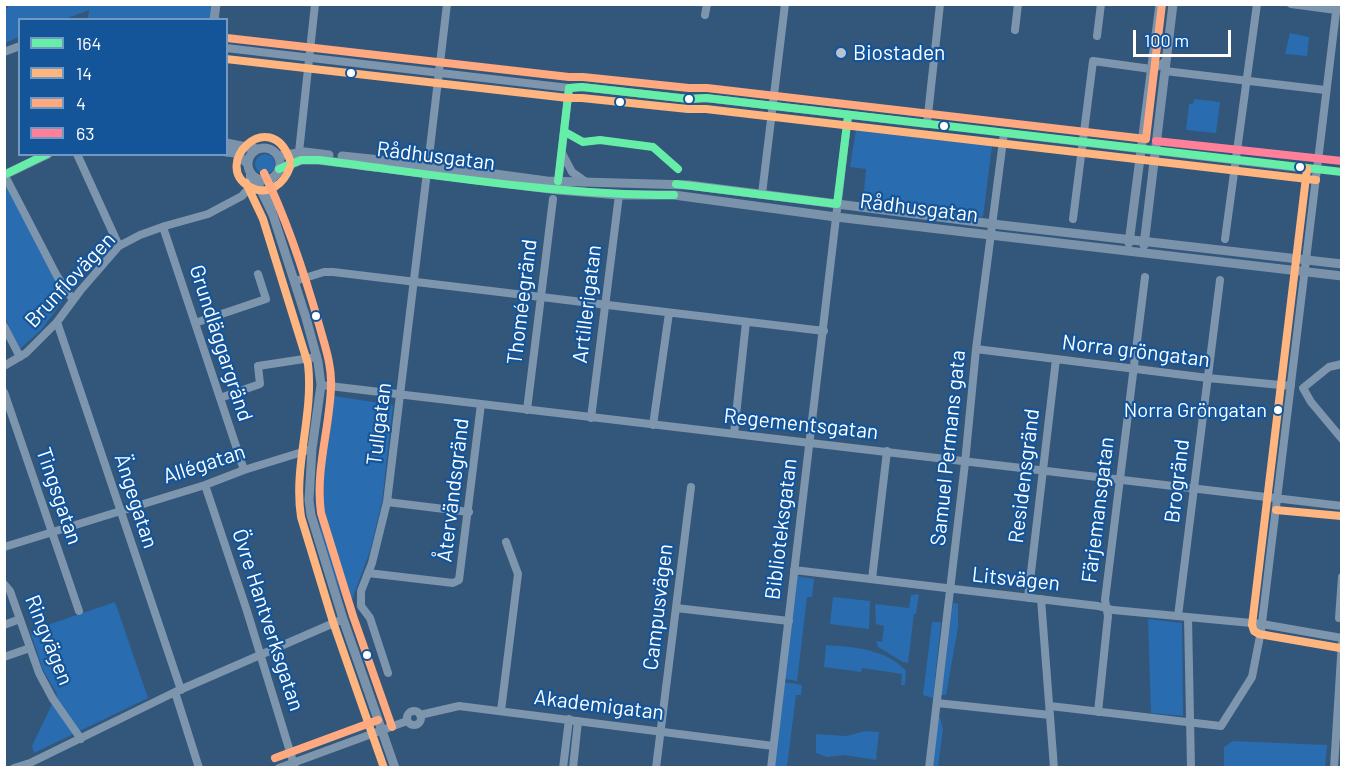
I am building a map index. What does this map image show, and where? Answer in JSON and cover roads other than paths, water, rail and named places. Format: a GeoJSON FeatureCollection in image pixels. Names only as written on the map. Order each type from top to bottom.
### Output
{"type":"FeatureCollection","features":[{"type":"Feature","properties":{"kind":"main road"},"geometry":{"type":"LineString","coordinates":[[1129,251],[1160,4]]}},
{"type":"Feature","properties":{"kind":"main road"},"geometry":{"type":"LineString","coordinates":[[1144,254],[1173,4]]}},
{"type":"Feature","properties":{"kind":"main road"},"geometry":{"type":"LineString","coordinates":[[228,143],[257,149],[271,149],[278,156],[279,169],[272,178],[269,191],[273,215]]}},
{"type":"Feature","properties":{"kind":"main road"},"geometry":{"type":"LineString","coordinates":[[257,149],[249,157],[248,163],[273,215],[317,357],[321,386],[312,449],[309,500],[311,515],[343,619],[395,768]]}},
{"type":"Feature","properties":{"kind":"main road"},"geometry":{"type":"LineString","coordinates":[[228,152],[235,153],[248,163]]}},
{"type":"Feature","properties":{"kind":"main road","name":"Rådhusgatan"},"geometry":{"type":"LineString","coordinates":[[278,156],[299,152],[427,169],[556,190],[619,195],[674,195],[836,217],[1341,276]]}},
{"type":"Feature","properties":{"kind":"main road"},"geometry":{"type":"LineString","coordinates":[[5,174],[44,156]]}},
{"type":"Feature","properties":{"kind":"main road","name":"Rådhusgatan"},"geometry":{"type":"LineString","coordinates":[[279,169],[306,159],[427,169]]}},
{"type":"Feature","properties":{"kind":"main road"},"geometry":{"type":"LineString","coordinates":[[253,176],[263,180],[272,178]]}},
{"type":"Feature","properties":{"kind":"main road","name":"Rådhusgatan"},"geometry":{"type":"LineString","coordinates":[[556,190],[587,183],[676,184],[993,224],[1341,264]]}},
{"type":"Feature","properties":{"kind":"street"},"geometry":{"type":"LineString","coordinates":[[299,152],[315,4]]}},
{"type":"Feature","properties":{"kind":"street","name":"Tullgatan"},"geometry":{"type":"LineString","coordinates":[[388,673],[370,618],[362,606],[361,591],[387,502],[447,4]]}},
{"type":"Feature","properties":{"kind":"street"},"geometry":{"type":"LineString","coordinates":[[705,15],[707,4]]}},
{"type":"Feature","properties":{"kind":"street"},"geometry":{"type":"LineString","coordinates":[[762,194],[785,4]]}},
{"type":"Feature","properties":{"kind":"street"},"geometry":{"type":"LineString","coordinates":[[228,48],[569,88],[582,87],[927,124],[940,4]]}},
{"type":"Feature","properties":{"kind":"street"},"geometry":{"type":"LineString","coordinates":[[1015,30],[1018,4]]}},
{"type":"Feature","properties":{"kind":"street"},"geometry":{"type":"LineString","coordinates":[[1097,36],[1101,4]]}},
{"type":"Feature","properties":{"kind":"street"},"geometry":{"type":"LineString","coordinates":[[1225,239],[1257,4]]}},
{"type":"Feature","properties":{"kind":"street"},"geometry":{"type":"LineString","coordinates":[[1050,706],[1221,726],[1252,677],[1262,624],[1337,7],[1291,4]]}},
{"type":"Feature","properties":{"kind":"street"},"geometry":{"type":"LineString","coordinates":[[1073,219],[1093,61],[1151,69],[1166,60]]}},
{"type":"Feature","properties":{"kind":"street"},"geometry":{"type":"LineString","coordinates":[[1165,71],[1326,90]]}},
{"type":"Feature","properties":{"kind":"street","name":"Thoméegränd"},"geometry":{"type":"LineString","coordinates":[[527,410],[569,88]]}},
{"type":"Feature","properties":{"kind":"street","name":"Biblioteksgatan"},"geometry":{"type":"LineString","coordinates":[[771,768],[848,116]]}},
{"type":"Feature","properties":{"kind":"street","name":"Samuel Permans gata"},"geometry":{"type":"LineString","coordinates":[[929,768],[976,349],[1004,133],[1082,142]]}},
{"type":"Feature","properties":{"kind":"street"},"geometry":{"type":"LineString","coordinates":[[1082,142],[1317,170]]}},
{"type":"Feature","properties":{"kind":"street"},"geometry":{"type":"LineString","coordinates":[[562,153],[572,172],[587,183]]}},
{"type":"Feature","properties":{"kind":"street"},"geometry":{"type":"LineString","coordinates":[[78,156],[119,246]]}},
{"type":"Feature","properties":{"kind":"street"},"geometry":{"type":"LineString","coordinates":[[5,174],[57,276],[73,300]]}},
{"type":"Feature","properties":{"kind":"street","name":"Brunflovägen"},"geometry":{"type":"LineString","coordinates":[[4,366],[20,357],[57,322],[119,246],[163,227],[208,214],[247,192],[253,176]]}},
{"type":"Feature","properties":{"kind":"street","name":"Artillerigatan"},"geometry":{"type":"LineString","coordinates":[[591,418],[619,195]]}},
{"type":"Feature","properties":{"kind":"street","name":"Grundläggargränd"},"geometry":{"type":"LineString","coordinates":[[163,227],[244,470]]}},
{"type":"Feature","properties":{"kind":"street"},"geometry":{"type":"LineString","coordinates":[[295,281],[324,272],[333,272],[824,331]]}},
{"type":"Feature","properties":{"kind":"street"},"geometry":{"type":"LineString","coordinates":[[195,323],[266,300],[258,274]]}},
{"type":"Feature","properties":{"kind":"street","name":"Färjemansgatan"},"geometry":{"type":"LineString","coordinates":[[1098,712],[1108,616],[1105,600],[1145,277]]}},
{"type":"Feature","properties":{"kind":"street","name":"Brogränd"},"geometry":{"type":"LineString","coordinates":[[1178,616],[1220,280]]}},
{"type":"Feature","properties":{"kind":"street"},"geometry":{"type":"LineString","coordinates":[[653,425],[669,313]]}},
{"type":"Feature","properties":{"kind":"street","name":"Ängegatan"},"geometry":{"type":"LineString","coordinates":[[57,322],[178,691],[199,768]]}},
{"type":"Feature","properties":{"kind":"street"},"geometry":{"type":"LineString","coordinates":[[734,434],[746,322]]}},
{"type":"Feature","properties":{"kind":"street"},"geometry":{"type":"LineString","coordinates":[[4,327],[20,357]]}},
{"type":"Feature","properties":{"kind":"street","name":"Norra gröngatan"},"geometry":{"type":"LineString","coordinates":[[976,349],[1291,386]]}},
{"type":"Feature","properties":{"kind":"street"},"geometry":{"type":"LineString","coordinates":[[220,398],[260,384],[258,366],[317,357]]}},
{"type":"Feature","properties":{"kind":"street","name":"Residensgränd"},"geometry":{"type":"LineString","coordinates":[[1028,598],[1056,359]]}},
{"type":"Feature","properties":{"kind":"street"},"geometry":{"type":"LineString","coordinates":[[1341,364],[1329,367],[1303,388],[1311,402],[1341,439]]}},
{"type":"Feature","properties":{"kind":"street","name":"Regementsgatan"},"geometry":{"type":"LineString","coordinates":[[321,386],[1341,506]]}},
{"type":"Feature","properties":{"kind":"street","name":"Tingsgatan"},"geometry":{"type":"LineString","coordinates":[[4,392],[80,611]]}},
{"type":"Feature","properties":{"kind":"street","name":"Återvändsgränd"},"geometry":{"type":"LineString","coordinates":[[368,573],[453,583],[459,580],[481,404]]}},
{"type":"Feature","properties":{"kind":"street","name":"Allégatan"},"geometry":{"type":"LineString","coordinates":[[4,547],[205,485],[312,449]]}},
{"type":"Feature","properties":{"kind":"street"},"geometry":{"type":"LineString","coordinates":[[872,579],[887,452]]}},
{"type":"Feature","properties":{"kind":"street","name":"Övre Hantverksgatan"},"geometry":{"type":"LineString","coordinates":[[205,485],[294,765]]}},
{"type":"Feature","properties":{"kind":"street","name":"Campusvägen"},"geometry":{"type":"LineString","coordinates":[[656,768],[691,487]]}},
{"type":"Feature","properties":{"kind":"street"},"geometry":{"type":"LineString","coordinates":[[387,502],[469,512]]}},
{"type":"Feature","properties":{"kind":"street"},"geometry":{"type":"LineString","coordinates":[[501,711],[518,574],[506,542]]}},
{"type":"Feature","properties":{"kind":"street","name":"Litsvägen"},"geometry":{"type":"LineString","coordinates":[[794,570],[950,590],[1262,624],[1341,639]]}},
{"type":"Feature","properties":{"kind":"street"},"geometry":{"type":"LineString","coordinates":[[1339,618],[1341,577]]}},
{"type":"Feature","properties":{"kind":"street","name":"Ringvägen"},"geometry":{"type":"LineString","coordinates":[[4,584],[10,591],[39,673],[53,699],[81,739]]}},
{"type":"Feature","properties":{"kind":"street"},"geometry":{"type":"LineString","coordinates":[[1041,600],[1054,768]]}},
{"type":"Feature","properties":{"kind":"street"},"geometry":{"type":"LineString","coordinates":[[676,608],[789,621]]}},
{"type":"Feature","properties":{"kind":"street"},"geometry":{"type":"LineString","coordinates":[[1188,617],[1192,724],[1191,768]]}},
{"type":"Feature","properties":{"kind":"street"},"geometry":{"type":"LineString","coordinates":[[4,625],[20,619]]}},
{"type":"Feature","properties":{"kind":"street"},"geometry":{"type":"LineString","coordinates":[[14,768],[31,765],[178,691],[343,619]]}},
{"type":"Feature","properties":{"kind":"street"},"geometry":{"type":"LineString","coordinates":[[1334,768],[1339,729],[1341,639]]}},
{"type":"Feature","properties":{"kind":"street"},"geometry":{"type":"LineString","coordinates":[[4,657],[30,648]]}},
{"type":"Feature","properties":{"kind":"street"},"geometry":{"type":"LineString","coordinates":[[937,703],[1050,715]]}},
{"type":"Feature","properties":{"kind":"street","name":"Akademigatan"},"geometry":{"type":"LineString","coordinates":[[382,730],[407,721],[410,712],[414,711],[420,715],[459,706],[773,746]]}},
{"type":"Feature","properties":{"kind":"street"},"geometry":{"type":"LineString","coordinates":[[563,768],[569,720]]}},
{"type":"Feature","properties":{"kind":"street"},"geometry":{"type":"LineString","coordinates":[[564,759],[573,764],[578,721]]}},
{"type":"Feature","properties":{"kind":"street"},"geometry":{"type":"LineString","coordinates":[[279,768],[294,765],[382,730]]}},
{"type":"Feature","properties":{"kind":"place","name":"Biostaden"},"geometry":{"type":"Point","coordinates":[841,53]}},
{"type":"Feature","properties":{"kind":"place","name":"Norra Gröngatan"},"geometry":{"type":"Point","coordinates":[1278,410]}}]}
